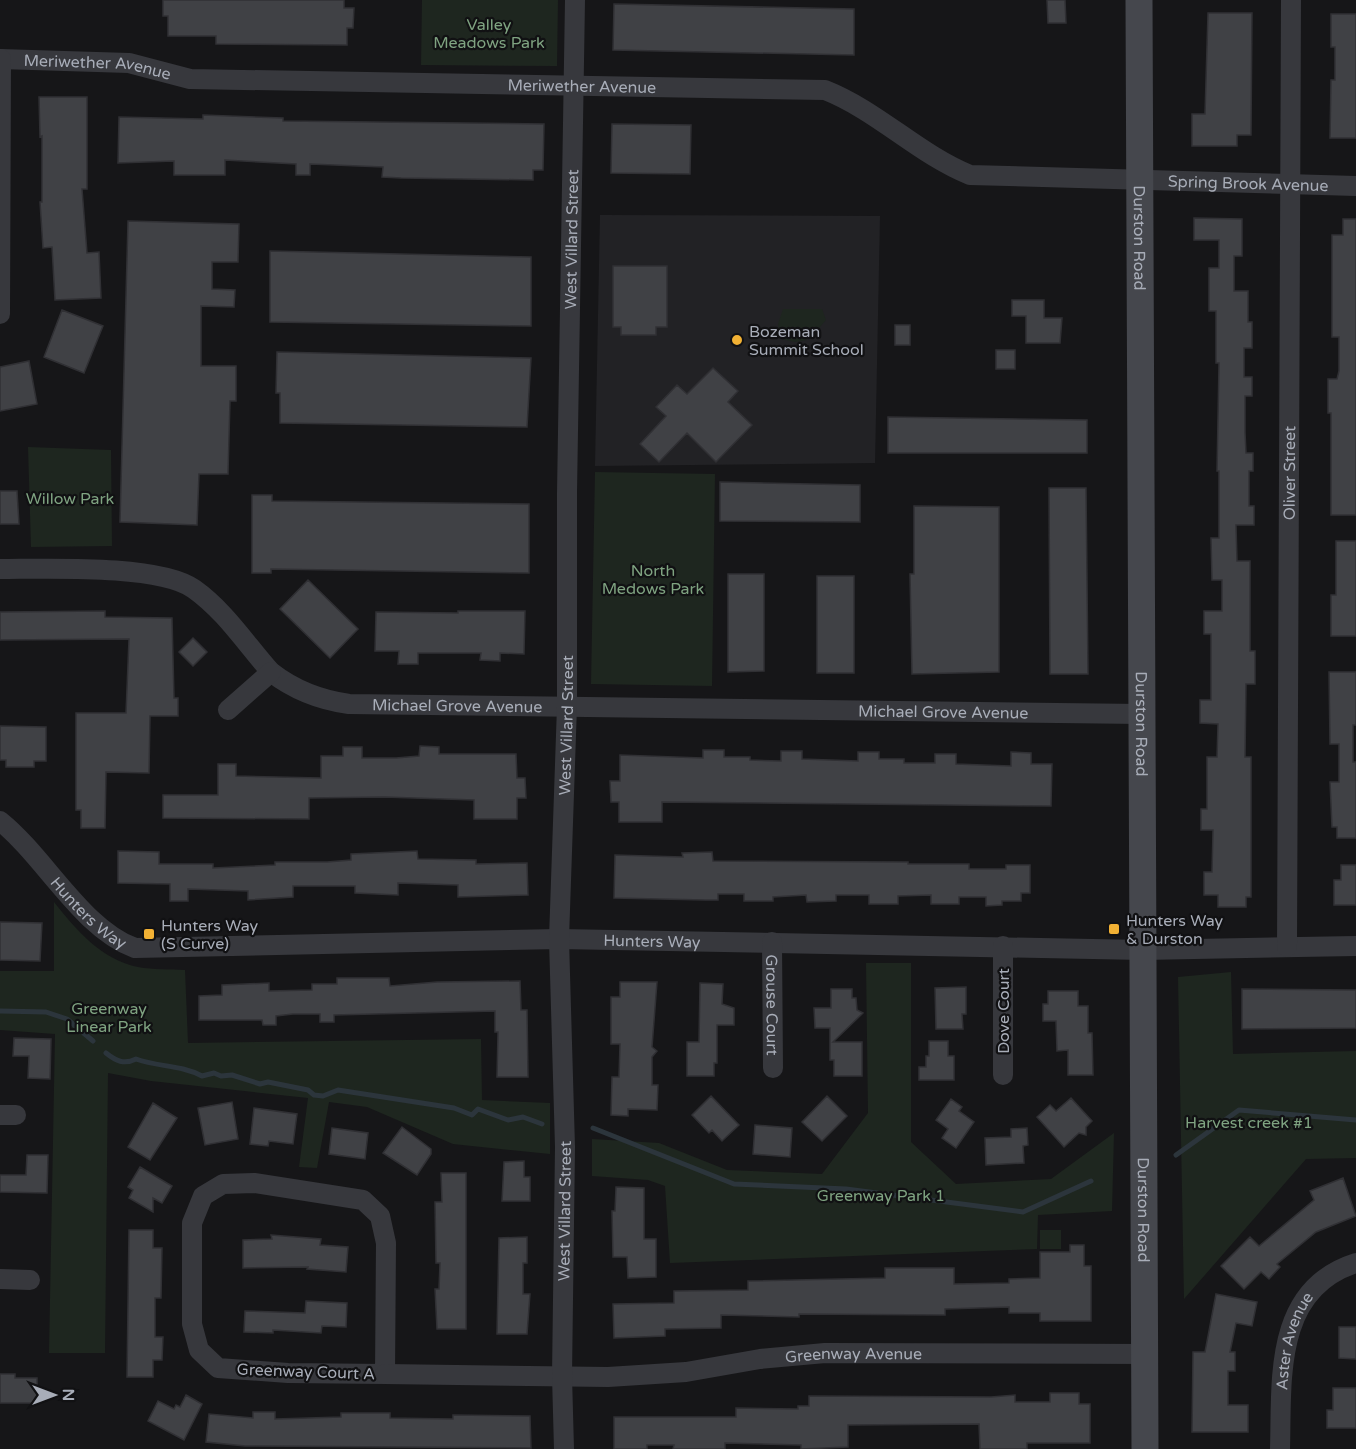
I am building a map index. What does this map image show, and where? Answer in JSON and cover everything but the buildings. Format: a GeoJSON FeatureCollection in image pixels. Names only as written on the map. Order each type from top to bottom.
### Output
{"type":"FeatureCollection","features":[{"type":"Feature","properties":{"kind":"main road","name":"Durston Road"},"geometry":{"type":"LineString","coordinates":[[1139,0],[1145,1449]]}},
{"type":"Feature","properties":{"kind":"street","name":"West Villard Street"},"geometry":{"type":"LineString","coordinates":[[564,1449],[562,1376],[565,1146],[560,939],[567,706],[567,493],[575,0]]}},
{"type":"Feature","properties":{"kind":"street","name":"Oliver Street"},"geometry":{"type":"LineString","coordinates":[[1287,947],[1291,0]]}},
{"type":"Feature","properties":{"kind":"street","name":"Meriwether Avenue"},"geometry":{"type":"LineString","coordinates":[[0,59],[129,63],[190,79],[825,90],[848,99],[945,165],[970,176],[1140,180]]}},
{"type":"Feature","properties":{"kind":"street"},"geometry":{"type":"LineString","coordinates":[[0,59],[1,314]]}},
{"type":"Feature","properties":{"kind":"street","name":"Spring Brook Avenue"},"geometry":{"type":"LineString","coordinates":[[1140,180],[1356,186]]}},
{"type":"Feature","properties":{"kind":"street","name":"Michael Grove Avenue"},"geometry":{"type":"LineString","coordinates":[[0,568],[136,572],[180,581],[220,611],[283,682],[307,693],[349,704],[1142,714]]}},
{"type":"Feature","properties":{"kind":"street"},"geometry":{"type":"LineString","coordinates":[[228,710],[272,672]]}},
{"type":"Feature","properties":{"kind":"street","name":"Hunters Way"},"geometry":{"type":"LineString","coordinates":[[0,821],[18,835],[77,904],[117,942],[135,948],[560,939],[1143,950],[1356,946]]}},
{"type":"Feature","properties":{"kind":"street","name":"Grouse Court"},"geometry":{"type":"LineString","coordinates":[[772,942],[772,1068]]}},
{"type":"Feature","properties":{"kind":"street","name":"Dove Court"},"geometry":{"type":"LineString","coordinates":[[1003,946],[1003,1075]]}},
{"type":"Feature","properties":{"kind":"street","name":"Greenway Court A"},"geometry":{"type":"LineString","coordinates":[[385,1374],[386,1243],[380,1216],[363,1200],[254,1183],[223,1184],[203,1196],[192,1223],[192,1324],[199,1350],[218,1368],[288,1373],[562,1376]]}},
{"type":"Feature","properties":{"kind":"street","name":"Aster Avenue"},"geometry":{"type":"LineString","coordinates":[[1280,1449],[1282,1376],[1285,1347],[1292,1321],[1320,1284],[1336,1271],[1356,1263]]}},
{"type":"Feature","properties":{"kind":"street"},"geometry":{"type":"LineString","coordinates":[[0,1279],[30,1280]]}},
{"type":"Feature","properties":{"kind":"street","name":"Greenway Avenue"},"geometry":{"type":"LineString","coordinates":[[562,1376],[686,1372],[760,1359],[825,1353],[1146,1354]]}},
{"type":"Feature","properties":{"kind":"shaded area","name":"Bozeman Summit School"},"geometry":{"type":"Polygon","coordinates":[[[600,215],[880,216],[875,463],[595,466],[600,215]]]}},
{"type":"Feature","properties":{"kind":"green space","name":"Valley Meadows Park"},"geometry":{"type":"Polygon","coordinates":[[[422,0],[558,0],[557,66],[421,65],[422,0]]]}},
{"type":"Feature","properties":{"kind":"green space"},"geometry":{"type":"Polygon","coordinates":[[[783,309],[822,309],[826,320],[819,328],[809,332],[807,340],[795,342],[781,339],[778,324],[783,309]]]}},
{"type":"Feature","properties":{"kind":"green space","name":"Willow Park"},"geometry":{"type":"Polygon","coordinates":[[[28,447],[111,450],[112,546],[31,547],[28,447]]]}},
{"type":"Feature","properties":{"kind":"green space","name":"North Medows Park"},"geometry":{"type":"Polygon","coordinates":[[[595,472],[715,474],[712,686],[591,684],[595,472]]]}},
{"type":"Feature","properties":{"kind":"green space","name":"Greenway Linear Park"},"geometry":{"type":"Polygon","coordinates":[[[54,902],[81,933],[101,951],[113,958],[138,967],[185,970],[188,1043],[481,1039],[482,1100],[550,1103],[550,1154],[453,1144],[367,1107],[329,1102],[317,1168],[299,1167],[308,1098],[151,1081],[108,1073],[105,1353],[49,1353],[55,1034],[0,1030],[0,971],[54,971],[54,902]]]}},
{"type":"Feature","properties":{"kind":"green space","name":"Greenway Park 1"},"geometry":{"type":"Polygon","coordinates":[[[866,963],[911,963],[911,1142],[956,1184],[1051,1179],[1114,1133],[1112,1211],[1038,1215],[1037,1249],[670,1263],[665,1186],[648,1180],[592,1176],[592,1139],[659,1143],[727,1170],[822,1174],[868,1113],[866,963]]]}},
{"type":"Feature","properties":{"kind":"green space","name":"Harvest creek #1"},"geometry":{"type":"Polygon","coordinates":[[[1231,972],[1233,1054],[1356,1051],[1356,1158],[1306,1159],[1184,1299],[1178,977],[1231,972]]]}},
{"type":"Feature","properties":{"kind":"green space"},"geometry":{"type":"Polygon","coordinates":[[[1040,1230],[1061,1230],[1061,1249],[1040,1249],[1040,1230]]]}},
{"type":"Feature","properties":{"kind":"waterway"},"geometry":{"type":"LineString","coordinates":[[0,1011],[46,1012],[67,1019],[93,1041]]}},
{"type":"Feature","properties":{"kind":"waterway"},"geometry":{"type":"LineString","coordinates":[[106,1053],[120,1061],[128,1062],[136,1059],[194,1072],[202,1076],[214,1073],[221,1076],[232,1075],[260,1084],[268,1082],[308,1090],[314,1095],[323,1096],[338,1090],[454,1108],[472,1115],[478,1109],[508,1120],[523,1117],[542,1124]]}},
{"type":"Feature","properties":{"kind":"waterway"},"geometry":{"type":"LineString","coordinates":[[1176,1155],[1239,1110],[1356,1120]]}},
{"type":"Feature","properties":{"kind":"waterway"},"geometry":{"type":"LineString","coordinates":[[593,1128],[734,1184],[846,1189],[1023,1212],[1091,1181]]}},
{"type":"Feature","properties":{"kind":"place","name":"Bozeman Summit School"},"geometry":{"type":"Point","coordinates":[737,340]}},
{"type":"Feature","properties":{"kind":"place","name":"Hunters Way & Durston"},"geometry":{"type":"Point","coordinates":[1114,929]}},
{"type":"Feature","properties":{"kind":"place","name":"Hunters Way (S Curve)"},"geometry":{"type":"Point","coordinates":[149,934]}}]}
